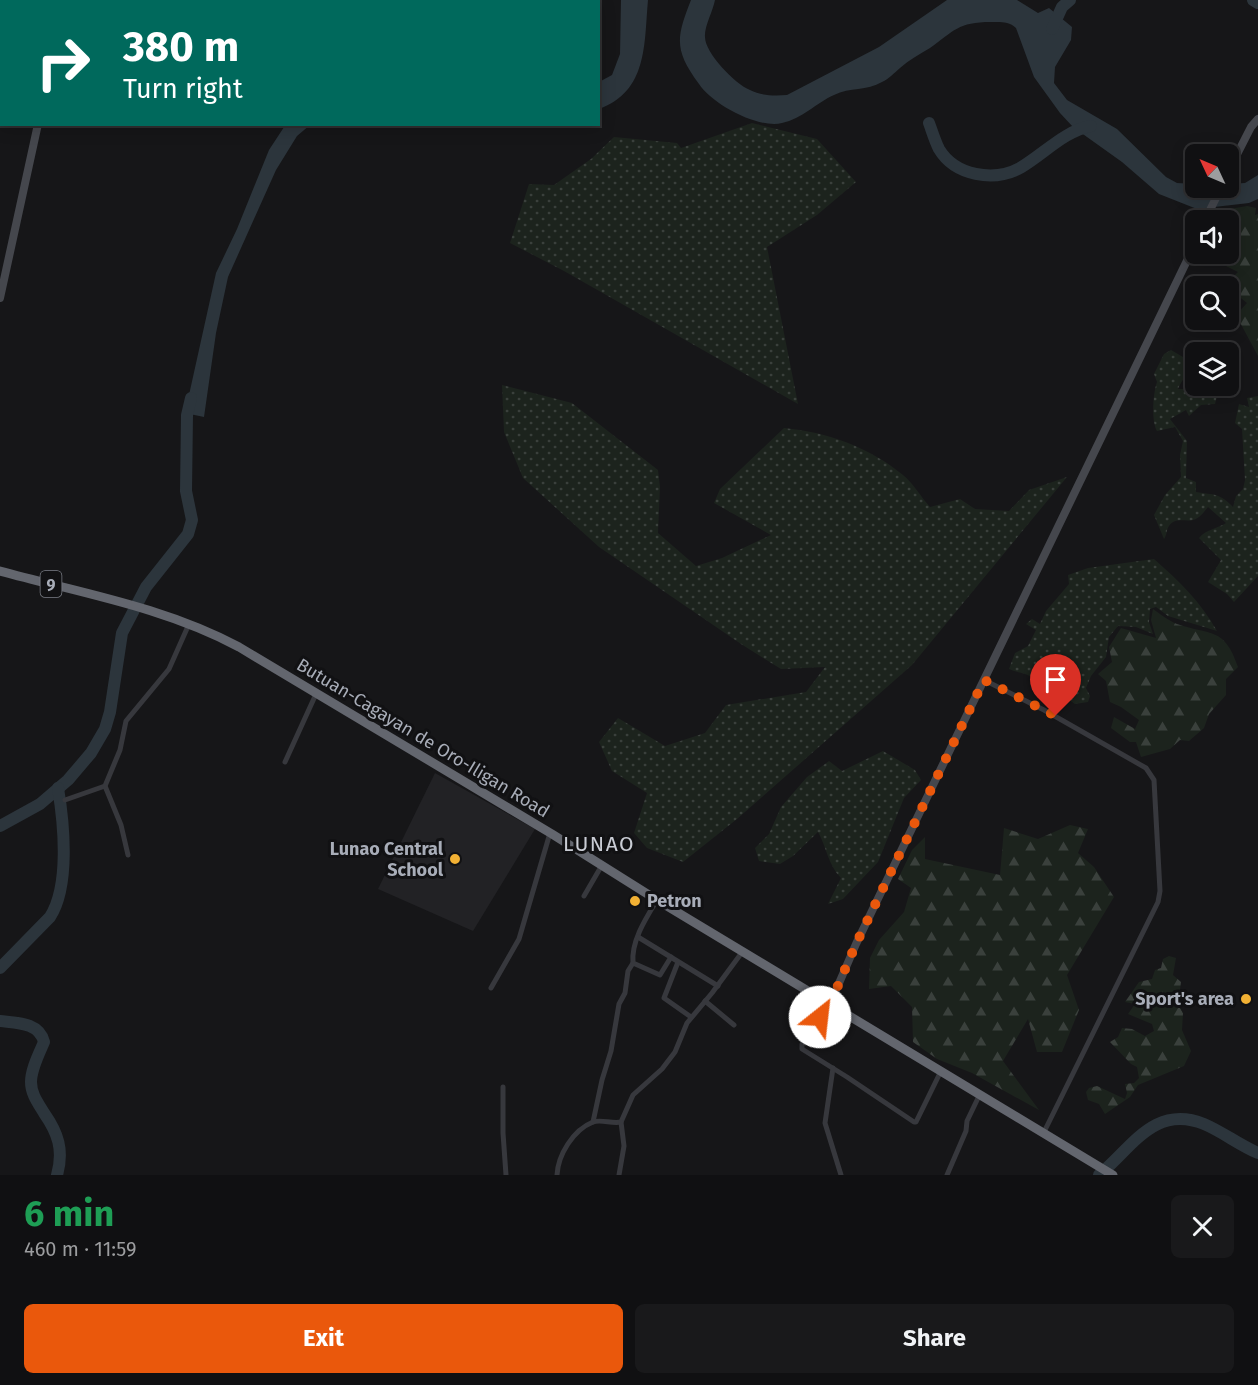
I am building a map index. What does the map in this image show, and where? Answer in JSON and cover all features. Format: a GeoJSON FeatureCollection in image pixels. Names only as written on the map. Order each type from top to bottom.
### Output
{"type":"FeatureCollection","features":[{"type":"Feature","properties":{"kind":"highway","name":"Butuan-Cagayan de Oro-Iligan Road"},"geometry":{"type":"LineString","coordinates":[[0,571],[102,596],[171,617],[214,634],[238,647],[550,833],[1113,1175]]}},
{"type":"Feature","properties":{"kind":"street"},"geometry":{"type":"LineString","coordinates":[[1239,150],[1258,118]]}},
{"type":"Feature","properties":{"kind":"street"},"geometry":{"type":"LineString","coordinates":[[0,298],[38,126]]}},
{"type":"Feature","properties":{"kind":"street"},"geometry":{"type":"LineString","coordinates":[[942,1070],[915,1123],[804,1051],[802,1047],[830,1004],[856,944],[1084,474],[1132,369],[1186,264]]}},
{"type":"Feature","properties":{"kind":"street"},"geometry":{"type":"LineString","coordinates":[[128,855],[121,825],[105,786],[120,750],[126,721],[169,669],[189,624]]}},
{"type":"Feature","properties":{"kind":"street"},"geometry":{"type":"LineString","coordinates":[[984,680],[1044,710],[1146,768],[1154,780],[1160,891],[1158,902],[1044,1132]]}},
{"type":"Feature","properties":{"kind":"street"},"geometry":{"type":"LineString","coordinates":[[285,762],[316,694]]}},
{"type":"Feature","properties":{"kind":"street"},"geometry":{"type":"LineString","coordinates":[[65,800],[105,786]]}},
{"type":"Feature","properties":{"kind":"street"},"geometry":{"type":"LineString","coordinates":[[491,987],[519,939],[550,833]]}},
{"type":"Feature","properties":{"kind":"street"},"geometry":{"type":"LineString","coordinates":[[584,896],[602,865]]}},
{"type":"Feature","properties":{"kind":"street"},"geometry":{"type":"LineString","coordinates":[[557,1175],[560,1158],[569,1142],[593,1122],[611,1051],[619,1004],[625,993],[628,974],[633,963],[632,954],[647,916],[657,900]]}},
{"type":"Feature","properties":{"kind":"street"},"geometry":{"type":"LineString","coordinates":[[638,938],[718,986]]}},
{"type":"Feature","properties":{"kind":"street"},"geometry":{"type":"LineString","coordinates":[[619,1175],[624,1146],[621,1122],[633,1095],[662,1069],[675,1052],[691,1017],[718,986],[742,951]]}},
{"type":"Feature","properties":{"kind":"street"},"geometry":{"type":"LineString","coordinates":[[633,963],[660,975],[671,957]]}},
{"type":"Feature","properties":{"kind":"street"},"geometry":{"type":"LineString","coordinates":[[678,962],[664,998],[691,1017]]}},
{"type":"Feature","properties":{"kind":"street"},"geometry":{"type":"LineString","coordinates":[[705,1001],[734,1025]]}},
{"type":"Feature","properties":{"kind":"street"},"geometry":{"type":"LineString","coordinates":[[833,1068],[825,1123],[841,1175]]}},
{"type":"Feature","properties":{"kind":"street"},"geometry":{"type":"LineString","coordinates":[[503,1087],[506,1175]]}},
{"type":"Feature","properties":{"kind":"street"},"geometry":{"type":"LineString","coordinates":[[947,1175],[966,1131],[966,1124],[981,1094]]}},
{"type":"Feature","properties":{"kind":"street"},"geometry":{"type":"LineString","coordinates":[[593,1122],[621,1122]]}},
{"type":"Feature","properties":{"kind":"shaded area"},"geometry":{"type":"Polygon","coordinates":[[[621,0],[648,0],[644,49],[635,78],[627,91],[615,101],[600,108],[600,81],[612,75],[620,54],[621,0]]]}},
{"type":"Feature","properties":{"kind":"shaded area"},"geometry":{"type":"Polygon","coordinates":[[[691,0],[715,0],[705,37],[706,44],[715,59],[744,87],[754,92],[787,95],[879,47],[947,0],[1017,0],[1038,13],[1049,8],[1072,27],[1071,40],[1055,67],[1054,83],[1067,100],[1117,129],[1166,177],[1177,183],[1185,183],[1185,198],[1239,198],[1239,183],[1245,183],[1258,175],[1258,199],[1249,203],[1197,209],[1159,194],[1122,162],[1073,127],[1060,113],[1034,77],[1016,28],[1004,22],[980,22],[957,29],[907,62],[885,81],[870,87],[834,95],[789,121],[772,124],[749,119],[736,113],[705,92],[685,62],[680,44],[682,24],[691,0]]]}},
{"type":"Feature","properties":{"kind":"shaded area"},"geometry":{"type":"Polygon","coordinates":[[[285,126],[309,126],[297,136],[276,170],[228,277],[216,333],[204,417],[185,413],[216,273],[237,229],[269,150],[285,126]]]}},
{"type":"Feature","properties":{"kind":"shaded area","name":"Lunao Central School"},"geometry":{"type":"Polygon","coordinates":[[[435,773],[535,829],[473,931],[378,889],[435,773]]]}},
{"type":"Feature","properties":{"kind":"green space"},"geometry":{"type":"Polygon","coordinates":[[[752,123],[817,139],[856,182],[817,215],[767,247],[798,404],[564,271],[510,243],[529,184],[554,185],[591,159],[614,137],[677,143],[681,148],[752,123]]]}},
{"type":"Feature","properties":{"kind":"green space"},"geometry":{"type":"Polygon","coordinates":[[[1247,206],[1256,208],[1255,215],[1258,214],[1258,356],[1239,321],[1239,312],[1247,303],[1239,296],[1239,276],[1234,276],[1238,272],[1226,266],[1226,264],[1239,264],[1239,210],[1219,210],[1247,206]]]}},
{"type":"Feature","properties":{"kind":"green space"},"geometry":{"type":"Polygon","coordinates":[[[1171,350],[1185,356],[1185,378],[1178,389],[1185,389],[1185,396],[1217,396],[1215,404],[1201,405],[1189,416],[1186,410],[1170,419],[1187,441],[1186,478],[1196,482],[1196,492],[1220,497],[1233,507],[1236,496],[1243,489],[1245,480],[1242,429],[1235,423],[1239,404],[1249,407],[1247,398],[1258,396],[1258,576],[1234,602],[1227,594],[1208,582],[1221,560],[1199,538],[1226,523],[1208,507],[1202,515],[1195,519],[1171,523],[1164,539],[1154,515],[1165,495],[1181,477],[1180,455],[1183,441],[1175,427],[1157,431],[1153,414],[1157,382],[1154,374],[1164,354],[1171,350]]]}},
{"type":"Feature","properties":{"kind":"green space"},"geometry":{"type":"Polygon","coordinates":[[[502,385],[572,403],[658,470],[660,487],[658,533],[696,566],[722,558],[771,535],[714,503],[720,489],[784,428],[832,437],[876,456],[907,478],[930,507],[960,499],[975,509],[1009,511],[1029,490],[1067,477],[912,665],[737,819],[683,862],[647,848],[634,833],[647,793],[612,771],[599,742],[618,718],[665,746],[705,733],[726,705],[806,692],[825,667],[781,669],[599,547],[523,478],[504,432],[502,385]]]}},
{"type":"Feature","properties":{"kind":"green space"},"geometry":{"type":"Polygon","coordinates":[[[1154,559],[1204,610],[1217,631],[1168,616],[1156,607],[1150,609],[1149,622],[1153,634],[1136,627],[1118,626],[1109,637],[1106,657],[1091,676],[1086,688],[1090,696],[1088,702],[1075,704],[1060,694],[1032,686],[1035,679],[1009,669],[1015,653],[1028,646],[1036,630],[1026,624],[1032,619],[1040,624],[1046,611],[1069,584],[1068,575],[1088,568],[1154,559]]]}},
{"type":"Feature","properties":{"kind":"green space"},"geometry":{"type":"Polygon","coordinates":[[[1153,609],[1174,623],[1208,632],[1222,639],[1233,654],[1238,667],[1226,679],[1226,695],[1209,714],[1204,728],[1189,741],[1180,740],[1170,749],[1141,757],[1136,742],[1130,742],[1111,728],[1114,717],[1135,729],[1139,720],[1110,702],[1106,681],[1098,674],[1112,662],[1109,647],[1121,628],[1156,638],[1151,620],[1153,609]]]}},
{"type":"Feature","properties":{"kind":"green space"},"geometry":{"type":"Polygon","coordinates":[[[883,751],[915,770],[921,780],[904,798],[878,862],[843,899],[828,904],[841,878],[833,868],[818,832],[793,856],[780,864],[759,861],[755,848],[769,834],[781,807],[807,777],[829,761],[842,771],[883,751]]]}},
{"type":"Feature","properties":{"kind":"green space"},"geometry":{"type":"Polygon","coordinates":[[[1070,825],[1088,829],[1078,853],[1094,867],[1114,897],[1067,975],[1079,1010],[1062,1052],[1037,1052],[1028,1019],[1003,1061],[1039,1110],[972,1073],[937,1059],[913,1042],[912,1007],[891,986],[869,989],[870,958],[879,940],[904,912],[911,888],[898,879],[912,850],[925,837],[925,859],[1000,875],[1004,828],[1038,839],[1070,825]]]}},
{"type":"Feature","properties":{"kind":"green space"},"geometry":{"type":"Polygon","coordinates":[[[1169,956],[1176,958],[1173,975],[1181,982],[1178,1004],[1183,1013],[1182,1030],[1191,1051],[1184,1066],[1138,1085],[1130,1097],[1105,1114],[1099,1104],[1088,1100],[1086,1092],[1089,1088],[1097,1086],[1125,1099],[1127,1093],[1125,1084],[1134,1083],[1139,1078],[1137,1067],[1131,1064],[1110,1042],[1118,1037],[1122,1028],[1132,1029],[1145,1036],[1154,1031],[1152,1024],[1128,1014],[1135,1004],[1125,1002],[1139,982],[1152,979],[1155,970],[1161,968],[1163,959],[1169,956]]]}},
{"type":"Feature","properties":{"kind":"waterway"},"geometry":{"type":"LineString","coordinates":[[1052,29],[1062,7],[1070,0]]}},
{"type":"Feature","properties":{"kind":"waterway"},"geometry":{"type":"LineString","coordinates":[[1253,0],[1258,3]]}},
{"type":"Feature","properties":{"kind":"waterway"},"geometry":{"type":"LineString","coordinates":[[929,123],[939,149],[946,158],[965,171],[987,175],[999,175],[1020,168],[1063,138],[1091,126]]}},
{"type":"Feature","properties":{"kind":"waterway"},"geometry":{"type":"LineString","coordinates":[[0,826],[40,804],[68,780],[91,753],[105,729],[110,712],[122,633],[146,587],[188,534],[192,520],[186,491],[187,415],[191,398]]}},
{"type":"Feature","properties":{"kind":"waterway"},"geometry":{"type":"LineString","coordinates":[[0,968],[50,917],[61,889],[64,854],[58,788]]}},
{"type":"Feature","properties":{"kind":"waterway"},"geometry":{"type":"LineString","coordinates":[[0,1021],[32,1027],[41,1035],[44,1042],[31,1077],[31,1086],[35,1098],[56,1135],[60,1150],[57,1175]]}},
{"type":"Feature","properties":{"kind":"waterway"},"geometry":{"type":"LineString","coordinates":[[1099,1175],[1145,1132],[1158,1124],[1171,1120],[1186,1119],[1204,1124],[1258,1153]]}},
{"type":"Feature","properties":{"kind":"place","name":"Lunao Central School"},"geometry":{"type":"Point","coordinates":[455,859]}},
{"type":"Feature","properties":{"kind":"place","name":"Petron"},"geometry":{"type":"Point","coordinates":[635,901]}},
{"type":"Feature","properties":{"kind":"place","name":"Sport's area"},"geometry":{"type":"Point","coordinates":[1246,999]}},
{"type":"Feature","properties":{"kind":"district","name":"LUNAO"},"geometry":{"type":"Point","coordinates":[599,844]}},
{"type":"Feature","properties":{"kind":"route"},"geometry":{"type":"LineString","coordinates":[[820,1017],[830,1004],[856,944],[984,680],[1056,716]]}}]}
